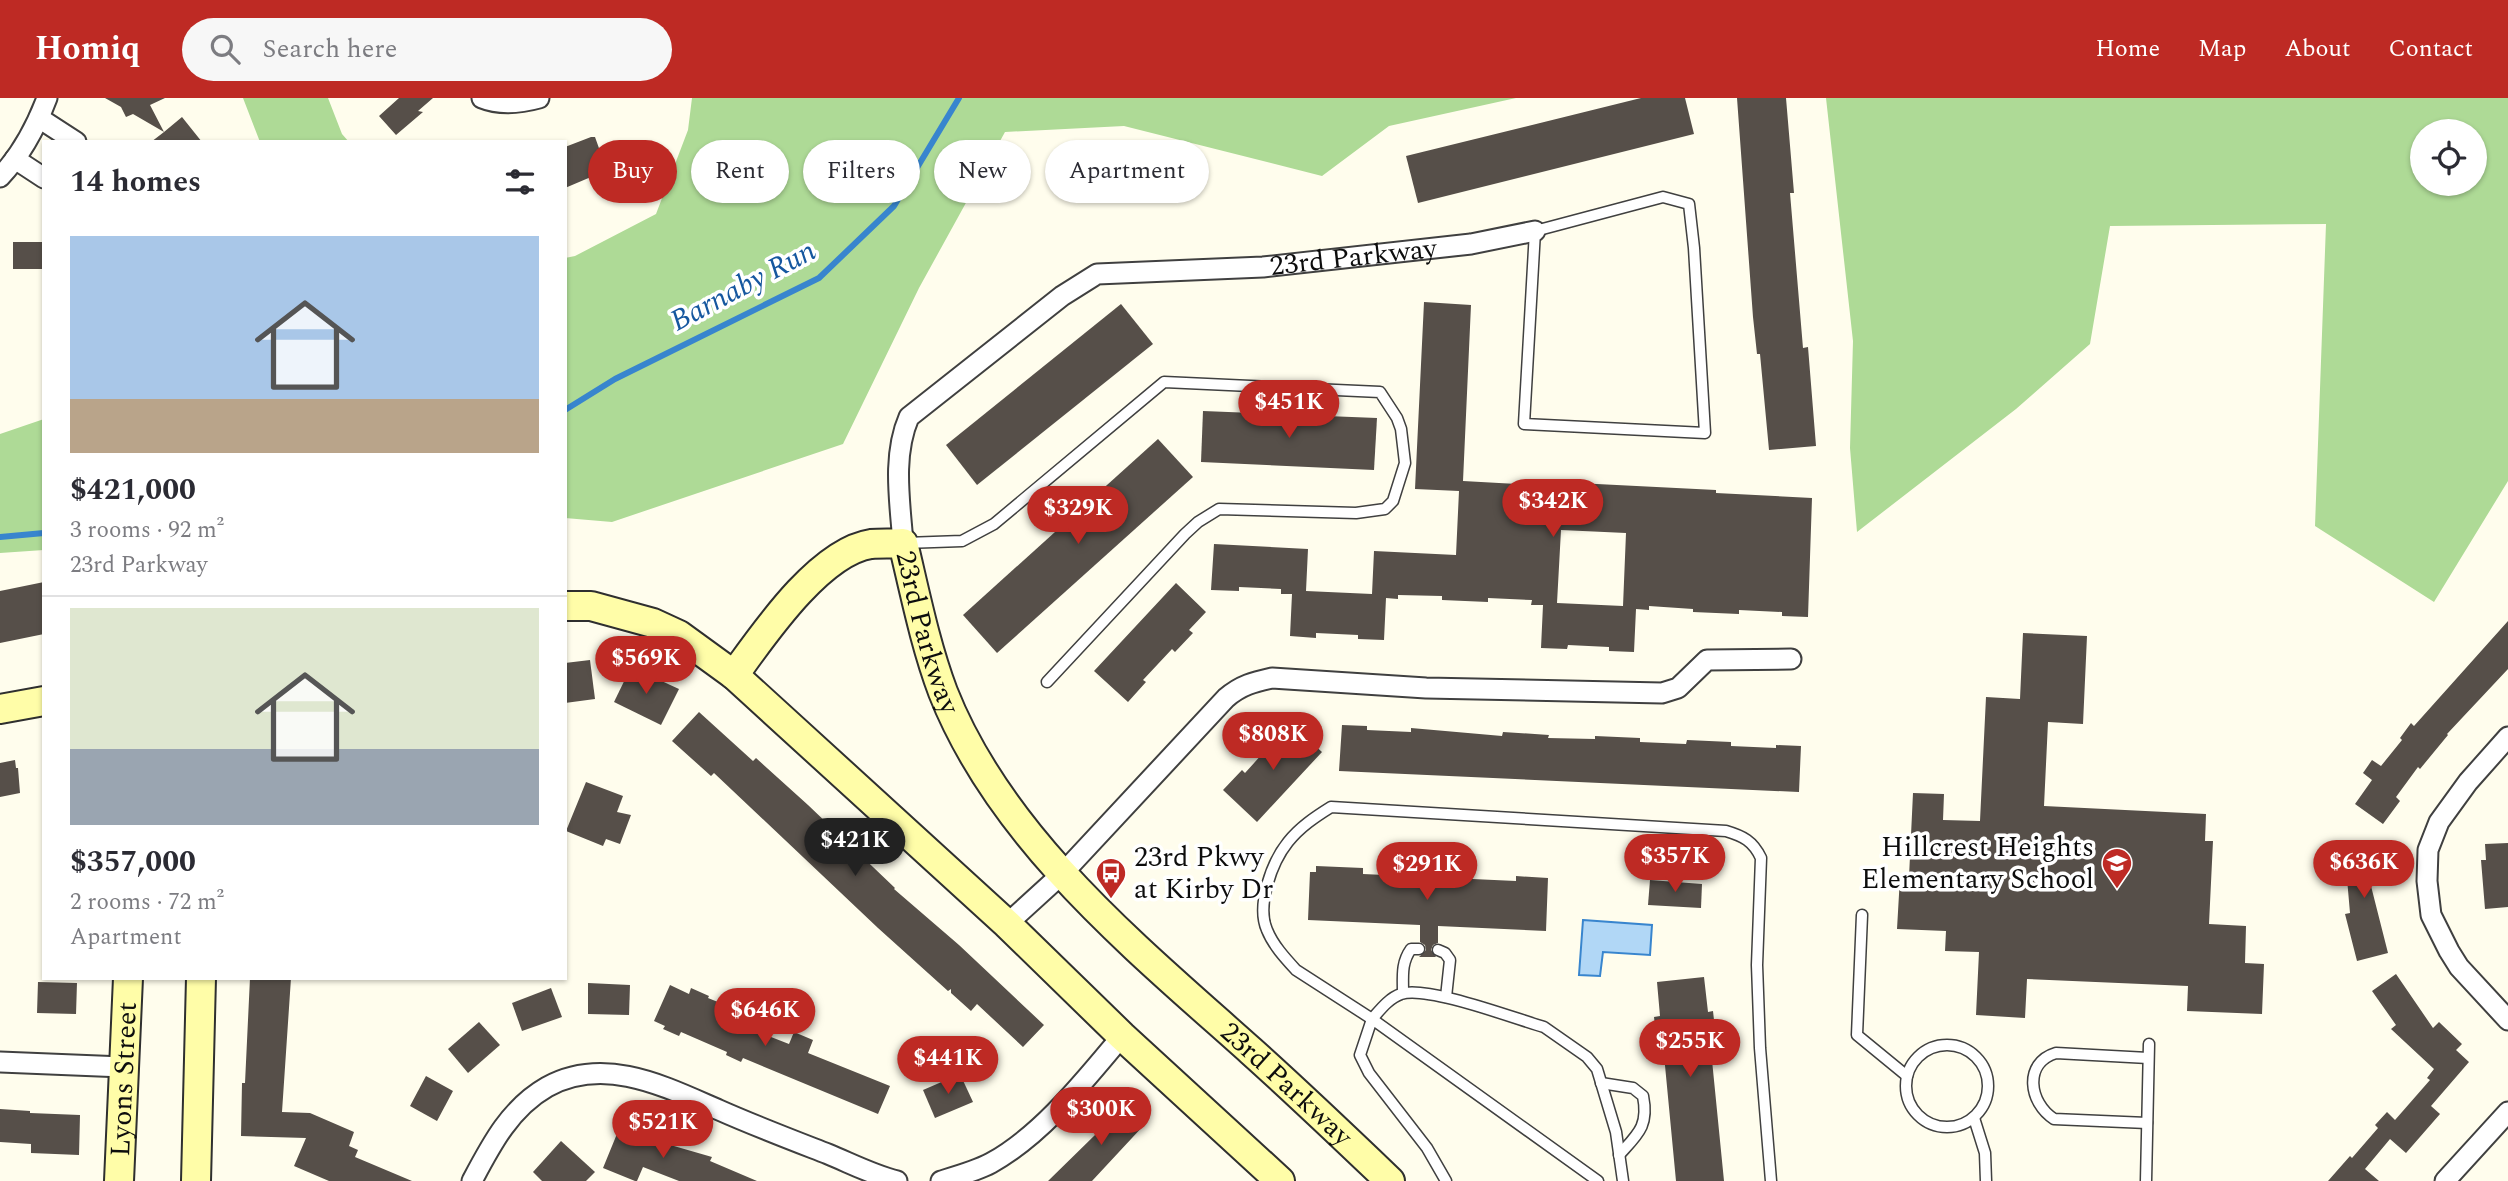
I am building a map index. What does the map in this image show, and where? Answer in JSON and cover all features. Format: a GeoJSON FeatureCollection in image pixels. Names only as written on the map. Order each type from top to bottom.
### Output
{"type":"FeatureCollection","features":[{"type":"Feature","properties":{"kind":"street"},"geometry":{"type":"LineString","coordinates":[[0,177],[15,159],[39,118],[47,98]]}},
{"type":"Feature","properties":{"kind":"street"},"geometry":{"type":"LineString","coordinates":[[482,98],[507,103],[539,98]]}},
{"type":"Feature","properties":{"kind":"street"},"geometry":{"type":"LineString","coordinates":[[39,118],[73,140]]}},
{"type":"Feature","properties":{"kind":"street"},"geometry":{"type":"LineString","coordinates":[[15,159],[42,177]]}},
{"type":"Feature","properties":{"kind":"street","name":"23rd Parkway"},"geometry":{"type":"LineString","coordinates":[[1390,1181],[1266,1064],[1141,953],[1063,873],[1015,818],[966,738],[943,692],[921,622],[903,543],[899,453],[901,435],[909,417],[1062,296],[1097,274],[1263,267],[1471,244],[1535,231]]}},
{"type":"Feature","properties":{"kind":"street"},"geometry":{"type":"LineString","coordinates":[[734,676],[764,634],[830,562],[869,544],[903,543]]}},
{"type":"Feature","properties":{"kind":"street"},"geometry":{"type":"LineString","coordinates":[[567,606],[591,606],[653,623],[679,635],[734,676],[1007,924],[1122,1036],[1280,1181]]}},
{"type":"Feature","properties":{"kind":"street"},"geometry":{"type":"LineString","coordinates":[[1007,924],[1063,873],[1226,698],[1238,687],[1251,682],[1272,678],[1426,688],[1662,693],[1678,688],[1707,660],[1791,659]]}},
{"type":"Feature","properties":{"kind":"street"},"geometry":{"type":"LineString","coordinates":[[0,709],[42,701]]}},
{"type":"Feature","properties":{"kind":"street"},"geometry":{"type":"LineString","coordinates":[[2508,737],[2468,782],[2439,822],[2428,850],[2427,881],[2431,915],[2459,967],[2508,1020]]}},
{"type":"Feature","properties":{"kind":"street","name":"Lyons Street"},"geometry":{"type":"LineString","coordinates":[[119,1181],[128,980]]}},
{"type":"Feature","properties":{"kind":"street"},"geometry":{"type":"LineString","coordinates":[[196,1181],[201,980]]}},
{"type":"Feature","properties":{"kind":"street"},"geometry":{"type":"LineString","coordinates":[[941,1181],[990,1164],[1014,1148],[1086,1079],[1122,1036]]}},
{"type":"Feature","properties":{"kind":"street"},"geometry":{"type":"LineString","coordinates":[[0,1062],[123,1067]]}},
{"type":"Feature","properties":{"kind":"street"},"geometry":{"type":"LineString","coordinates":[[472,1181],[504,1125],[529,1100],[563,1081],[604,1074],[650,1081],[897,1181]]}},
{"type":"Feature","properties":{"kind":"street"},"geometry":{"type":"LineString","coordinates":[[2445,1181],[2508,1112]]}},
{"type":"Feature","properties":{"kind":"lane"},"geometry":{"type":"LineString","coordinates":[[1662,197],[1689,204],[1705,433],[1524,424],[1535,231],[1662,197]]}},
{"type":"Feature","properties":{"kind":"lane"},"geometry":{"type":"LineString","coordinates":[[903,543],[962,541],[995,524],[1164,383],[1380,392],[1401,429],[1405,463],[1393,501],[1385,509],[1356,513],[1219,509],[1185,534],[1047,682]]}},
{"type":"Feature","properties":{"kind":"lane"},"geometry":{"type":"LineString","coordinates":[[1598,1181],[1372,1018],[1296,970],[1280,951],[1267,930],[1264,893],[1287,843],[1310,819],[1331,807],[1726,831],[1742,836],[1755,846],[1761,858],[1757,965],[1760,1048],[1771,1181]]}},
{"type":"Feature","properties":{"kind":"lane"},"geometry":{"type":"LineString","coordinates":[[1863,915],[1857,1035],[1907,1076]]}},
{"type":"Feature","properties":{"kind":"lane"},"geometry":{"type":"LineString","coordinates":[[1403,993],[1405,956],[1411,949],[1419,949]]}},
{"type":"Feature","properties":{"kind":"lane"},"geometry":{"type":"LineString","coordinates":[[1438,950],[1445,953],[1450,960],[1446,997]]}},
{"type":"Feature","properties":{"kind":"lane"},"geometry":{"type":"LineString","coordinates":[[1446,1181],[1427,1148],[1369,1073],[1360,1055],[1372,1018],[1389,1001],[1403,993],[1446,997],[1544,1027],[1587,1057],[1597,1069],[1616,1132],[1623,1181]]}},
{"type":"Feature","properties":{"kind":"lane"},"geometry":{"type":"LineString","coordinates":[[2146,1181],[2149,1044]]}},
{"type":"Feature","properties":{"kind":"lane"},"geometry":{"type":"LineString","coordinates":[[1944,1045],[1965,1049],[1981,1062],[1988,1081],[1986,1101],[1974,1118],[1965,1124],[1945,1128],[1917,1115],[1907,1097],[1907,1076],[1917,1058],[1925,1052],[1944,1045]]}},
{"type":"Feature","properties":{"kind":"lane"},"geometry":{"type":"LineString","coordinates":[[2147,1123],[2054,1119],[2046,1114],[2037,1101],[2033,1083],[2034,1072],[2045,1056],[2056,1054],[2148,1058]]}},
{"type":"Feature","properties":{"kind":"lane"},"geometry":{"type":"LineString","coordinates":[[1601,1083],[1633,1088],[1643,1096],[1646,1110],[1644,1125],[1619,1155]]}},
{"type":"Feature","properties":{"kind":"lane"},"geometry":{"type":"LineString","coordinates":[[1974,1118],[1985,1153],[1986,1181]]}},
{"type":"Feature","properties":{"kind":"green space"},"geometry":{"type":"Polygon","coordinates":[[[243,98],[328,98],[342,134],[347,140],[259,140],[243,98]]]}},
{"type":"Feature","properties":{"kind":"green space"},"geometry":{"type":"Polygon","coordinates":[[[692,98],[1516,98],[1389,126],[1322,176],[1209,147],[1209,140],[1179,140],[1124,126],[1005,132],[1001,140],[934,140],[934,203],[966,203],[919,288],[843,444],[612,522],[567,518],[567,258],[656,214],[660,203],[677,203],[677,159],[688,130],[692,98]]]}},
{"type":"Feature","properties":{"kind":"green space"},"geometry":{"type":"Polygon","coordinates":[[[1826,98],[2508,98],[2508,481],[2434,602],[2315,526],[2326,224],[2110,226],[2090,344],[2016,409],[1857,532],[1850,448],[1853,341],[1826,98]]]}},
{"type":"Feature","properties":{"kind":"green space"},"geometry":{"type":"Polygon","coordinates":[[[42,420],[42,550],[0,553],[0,434],[42,420]]]}},
{"type":"Feature","properties":{"kind":"water"},"geometry":{"type":"Polygon","coordinates":[[[1583,920],[1652,925],[1650,955],[1603,952],[1600,976],[1579,975],[1583,920]]]}},
{"type":"Feature","properties":{"kind":"building"},"geometry":{"type":"Polygon","coordinates":[[[105,98],[165,98],[150,105],[164,132],[133,114],[126,117],[121,107],[105,98]]]}},
{"type":"Feature","properties":{"kind":"building"},"geometry":{"type":"Polygon","coordinates":[[[399,98],[433,98],[418,111],[423,112],[396,135],[379,116],[399,98]]]}},
{"type":"Feature","properties":{"kind":"building"},"geometry":{"type":"Polygon","coordinates":[[[1641,98],[1685,98],[1694,134],[1418,203],[1406,156],[1641,98]]]}},
{"type":"Feature","properties":{"kind":"building"},"geometry":{"type":"Polygon","coordinates":[[[1737,98],[1786,98],[1794,193],[1790,193],[1803,348],[1808,347],[1816,446],[1769,450],[1760,354],[1757,354],[1753,317],[1737,98]]]}},
{"type":"Feature","properties":{"kind":"building"},"geometry":{"type":"Polygon","coordinates":[[[182,117],[200,140],[153,140],[182,117]]]}},
{"type":"Feature","properties":{"kind":"building"},"geometry":{"type":"Polygon","coordinates":[[[595,137],[596,140],[588,140],[588,178],[567,187],[567,146],[595,137]]]}},
{"type":"Feature","properties":{"kind":"building"},"geometry":{"type":"Polygon","coordinates":[[[13,242],[42,242],[42,269],[13,269],[13,242]]]}},
{"type":"Feature","properties":{"kind":"building"},"geometry":{"type":"Polygon","coordinates":[[[1424,302],[1471,305],[1463,481],[1556,486],[1557,482],[1812,498],[1808,617],[1782,616],[1782,612],[1693,612],[1693,609],[1649,606],[1649,610],[1636,609],[1634,652],[1609,651],[1609,647],[1568,645],[1567,649],[1541,648],[1543,605],[1531,605],[1532,600],[1488,598],[1488,602],[1442,600],[1442,596],[1398,595],[1398,599],[1386,598],[1384,640],[1358,639],[1358,635],[1316,633],[1316,638],[1290,636],[1292,594],[1281,594],[1281,589],[1239,587],[1239,591],[1211,590],[1214,544],[1308,549],[1306,591],[1372,594],[1374,551],[1456,555],[1459,491],[1415,489],[1424,302]],[[1561,530],[1557,603],[1623,606],[1626,533],[1561,530]]]}},
{"type":"Feature","properties":{"kind":"building"},"geometry":{"type":"Polygon","coordinates":[[[1121,304],[1153,344],[977,485],[946,445],[1121,304]]]}},
{"type":"Feature","properties":{"kind":"building"},"geometry":{"type":"Polygon","coordinates":[[[1203,411],[1377,418],[1374,470],[1201,462],[1203,411]]]}},
{"type":"Feature","properties":{"kind":"building"},"geometry":{"type":"Polygon","coordinates":[[[1158,439],[1193,477],[997,653],[963,615],[1158,439]]]}},
{"type":"Feature","properties":{"kind":"building"},"geometry":{"type":"Polygon","coordinates":[[[42,582],[42,634],[0,643],[0,591],[42,582]]]}},
{"type":"Feature","properties":{"kind":"building"},"geometry":{"type":"Polygon","coordinates":[[[1176,583],[1206,612],[1189,630],[1193,633],[1175,652],[1172,649],[1143,680],[1146,682],[1128,702],[1094,671],[1176,583]]]}},
{"type":"Feature","properties":{"kind":"building"},"geometry":{"type":"Polygon","coordinates":[[[2508,621],[2508,669],[2447,734],[2420,769],[2418,767],[2396,797],[2400,801],[2383,824],[2355,804],[2372,780],[2363,773],[2372,760],[2381,766],[2402,740],[2400,738],[2411,723],[2414,726],[2508,621]]]}},
{"type":"Feature","properties":{"kind":"building"},"geometry":{"type":"Polygon","coordinates":[[[2023,633],[2087,636],[2083,724],[2048,722],[2044,806],[2206,814],[2205,841],[2213,841],[2209,924],[2246,926],[2245,963],[2264,964],[2262,1014],[2187,1011],[2188,986],[2027,979],[2025,1018],[1976,1015],[1979,952],[1945,951],[1946,931],[1897,929],[1900,877],[1909,877],[1913,793],[1944,794],[1943,820],[1980,821],[1986,697],[2020,699],[2023,633]]]}},
{"type":"Feature","properties":{"kind":"building"},"geometry":{"type":"Polygon","coordinates":[[[590,660],[595,699],[567,703],[567,663],[590,660]]]}},
{"type":"Feature","properties":{"kind":"building"},"geometry":{"type":"Polygon","coordinates":[[[631,667],[679,689],[661,725],[614,702],[631,667]]]}},
{"type":"Feature","properties":{"kind":"building"},"geometry":{"type":"Polygon","coordinates":[[[699,712],[753,761],[756,758],[808,805],[894,889],[959,945],[1044,1025],[1023,1047],[977,1004],[971,1011],[951,993],[951,989],[948,991],[714,773],[711,776],[672,741],[699,712]]]}},
{"type":"Feature","properties":{"kind":"building"},"geometry":{"type":"Polygon","coordinates":[[[1288,721],[1322,752],[1257,822],[1223,790],[1242,770],[1245,773],[1288,721]]]}},
{"type":"Feature","properties":{"kind":"building"},"geometry":{"type":"Polygon","coordinates":[[[1342,725],[1367,726],[1367,730],[1411,732],[1411,728],[1502,736],[1503,732],[1549,735],[1548,738],[1595,739],[1595,736],[1640,738],[1640,742],[1686,744],[1687,740],[1731,742],[1731,746],[1801,746],[1799,792],[1339,771],[1342,725]]]}},
{"type":"Feature","properties":{"kind":"building"},"geometry":{"type":"Polygon","coordinates":[[[15,760],[20,793],[0,797],[0,763],[15,760]]]}},
{"type":"Feature","properties":{"kind":"building"},"geometry":{"type":"Polygon","coordinates":[[[586,782],[623,796],[617,812],[631,815],[620,844],[606,839],[603,846],[567,831],[586,782]]]}},
{"type":"Feature","properties":{"kind":"building"},"geometry":{"type":"Polygon","coordinates":[[[2377,841],[2377,886],[2371,886],[2388,953],[2357,961],[2345,914],[2350,913],[2344,844],[2377,841]]]}},
{"type":"Feature","properties":{"kind":"building"},"geometry":{"type":"Polygon","coordinates":[[[2508,843],[2508,907],[2485,909],[2481,860],[2486,860],[2485,844],[2508,843]]]}},
{"type":"Feature","properties":{"kind":"building"},"geometry":{"type":"Polygon","coordinates":[[[1316,866],[1363,868],[1363,874],[1516,881],[1516,876],[1548,878],[1546,931],[1438,926],[1438,943],[1433,945],[1431,950],[1436,957],[1419,957],[1426,950],[1425,945],[1420,942],[1420,925],[1308,920],[1310,872],[1316,872],[1316,866]]]}},
{"type":"Feature","properties":{"kind":"building"},"geometry":{"type":"Polygon","coordinates":[[[1650,880],[1702,884],[1701,908],[1648,905],[1650,880]]]}},
{"type":"Feature","properties":{"kind":"building"},"geometry":{"type":"Polygon","coordinates":[[[2396,974],[2433,1028],[2439,1022],[2462,1044],[2456,1050],[2469,1062],[2431,1106],[2440,1114],[2406,1153],[2390,1139],[2365,1169],[2379,1181],[2328,1181],[2378,1128],[2375,1125],[2387,1112],[2395,1120],[2430,1080],[2427,1078],[2434,1069],[2391,1029],[2396,1025],[2372,991],[2396,974]]]}},
{"type":"Feature","properties":{"kind":"building"},"geometry":{"type":"Polygon","coordinates":[[[1704,977],[1708,1012],[1713,1011],[1715,1029],[1709,1030],[1724,1181],[1676,1181],[1662,1034],[1656,1035],[1654,1017],[1660,1016],[1657,982],[1704,977]]]}},
{"type":"Feature","properties":{"kind":"building"},"geometry":{"type":"Polygon","coordinates":[[[250,980],[291,980],[282,1112],[310,1113],[354,1132],[349,1146],[358,1150],[355,1157],[412,1181],[329,1181],[294,1166],[306,1138],[241,1136],[242,1083],[245,1083],[250,980]]]}},
{"type":"Feature","properties":{"kind":"building"},"geometry":{"type":"Polygon","coordinates":[[[38,982],[77,983],[76,1014],[37,1013],[38,982]]]}},
{"type":"Feature","properties":{"kind":"building"},"geometry":{"type":"Polygon","coordinates":[[[588,983],[630,985],[629,1015],[588,1014],[588,983]]]}},
{"type":"Feature","properties":{"kind":"building"},"geometry":{"type":"Polygon","coordinates":[[[670,985],[689,994],[691,988],[750,1015],[745,1027],[789,1044],[794,1032],[813,1040],[808,1053],[890,1086],[878,1114],[743,1058],[741,1062],[726,1055],[727,1052],[681,1032],[679,1036],[663,1029],[665,1026],[654,1021],[670,985]]]}},
{"type":"Feature","properties":{"kind":"building"},"geometry":{"type":"Polygon","coordinates":[[[551,988],[562,1017],[522,1031],[512,1003],[551,988]]]}},
{"type":"Feature","properties":{"kind":"building"},"geometry":{"type":"Polygon","coordinates":[[[479,1022],[500,1045],[468,1073],[448,1049],[479,1022]]]}},
{"type":"Feature","properties":{"kind":"building"},"geometry":{"type":"Polygon","coordinates":[[[960,1074],[973,1102],[935,1118],[923,1090],[960,1074]]]}},
{"type":"Feature","properties":{"kind":"building"},"geometry":{"type":"Polygon","coordinates":[[[426,1076],[453,1091],[437,1121],[410,1106],[426,1076]]]}},
{"type":"Feature","properties":{"kind":"building"},"geometry":{"type":"Polygon","coordinates":[[[1122,1103],[1145,1124],[1092,1181],[1048,1181],[1095,1135],[1122,1103]]]}},
{"type":"Feature","properties":{"kind":"building"},"geometry":{"type":"Polygon","coordinates":[[[0,1109],[80,1115],[79,1155],[31,1153],[31,1144],[0,1142],[0,1109]]]}},
{"type":"Feature","properties":{"kind":"building"},"geometry":{"type":"Polygon","coordinates":[[[621,1124],[660,1142],[712,1157],[710,1161],[757,1181],[679,1181],[643,1167],[635,1181],[603,1168],[621,1124]]]}},
{"type":"Feature","properties":{"kind":"building"},"geometry":{"type":"Polygon","coordinates":[[[561,1141],[595,1172],[586,1181],[542,1181],[533,1172],[561,1141]]]}},
{"type":"Feature","properties":{"kind":"waterway","name":"Barnaby Run"},"geometry":{"type":"LineString","coordinates":[[567,409],[615,379],[819,278],[894,206],[959,98]]}},
{"type":"Feature","properties":{"kind":"waterway","name":"Barnaby Run"},"geometry":{"type":"LineString","coordinates":[[0,537],[42,533]]}},
{"type":"Feature","properties":{"kind":"place","name":"Hillcrest Heights Elementary School"},"geometry":{"type":"Point","coordinates":[2117,890]}},
{"type":"Feature","properties":{"kind":"place","name":"23rd Pkwy at Kirby Dr"},"geometry":{"type":"Point","coordinates":[1111,900]}}]}
